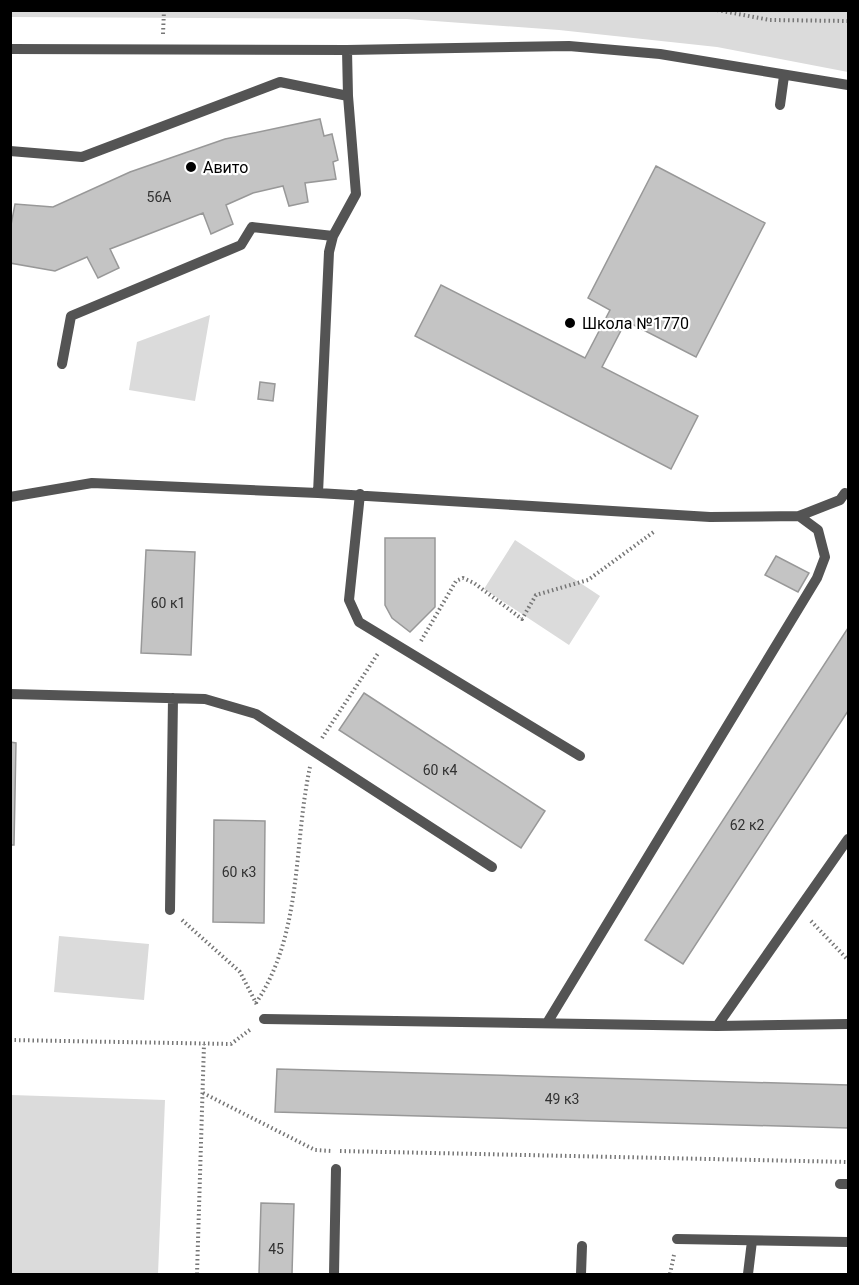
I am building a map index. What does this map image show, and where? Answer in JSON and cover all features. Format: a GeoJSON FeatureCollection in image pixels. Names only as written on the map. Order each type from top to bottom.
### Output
{"type":"FeatureCollection","features":[{"type":"Feature","properties":{"kind":"lane"},"geometry":{"type":"LineString","coordinates":[[10,49],[347,50],[569,46],[660,54],[849,86]]}},
{"type":"Feature","properties":{"kind":"lane"},"geometry":{"type":"LineString","coordinates":[[318,493],[329,252],[333,236],[356,194],[348,96],[347,50]]}},
{"type":"Feature","properties":{"kind":"lane"},"geometry":{"type":"LineString","coordinates":[[780,105],[784,76]]}},
{"type":"Feature","properties":{"kind":"lane"},"geometry":{"type":"LineString","coordinates":[[10,152],[82,157],[280,82],[348,96]]}},
{"type":"Feature","properties":{"kind":"lane"},"geometry":{"type":"LineString","coordinates":[[62,364],[71,316],[240,245],[252,227],[333,236]]}},
{"type":"Feature","properties":{"kind":"lane"},"geometry":{"type":"LineString","coordinates":[[10,497],[92,483],[360,494],[677,514],[799,516],[840,500],[845,493]]}},
{"type":"Feature","properties":{"kind":"lane"},"geometry":{"type":"LineString","coordinates":[[360,494],[349,600],[359,622],[580,756]]}},
{"type":"Feature","properties":{"kind":"lane"},"geometry":{"type":"LineString","coordinates":[[547,1023],[817,579],[825,557],[818,530],[799,516]]}},
{"type":"Feature","properties":{"kind":"lane"},"geometry":{"type":"LineString","coordinates":[[10,694],[205,699],[256,714],[492,867]]}},
{"type":"Feature","properties":{"kind":"lane"},"geometry":{"type":"LineString","coordinates":[[170,910],[173,698]]}},
{"type":"Feature","properties":{"kind":"lane"},"geometry":{"type":"LineString","coordinates":[[717,1026],[849,839]]}},
{"type":"Feature","properties":{"kind":"lane"},"geometry":{"type":"LineString","coordinates":[[264,1018],[717,1026],[849,1024]]}},
{"type":"Feature","properties":{"kind":"lane"},"geometry":{"type":"LineString","coordinates":[[334,1275],[336,1169]]}},
{"type":"Feature","properties":{"kind":"lane"},"geometry":{"type":"LineString","coordinates":[[677,1239],[849,1242]]}},
{"type":"Feature","properties":{"kind":"lane"},"geometry":{"type":"LineString","coordinates":[[748,1275],[752,1241]]}},
{"type":"Feature","properties":{"kind":"lane"},"geometry":{"type":"LineString","coordinates":[[581,1275],[582,1246]]}},
{"type":"Feature","properties":{"kind":"path"},"geometry":{"type":"LineString","coordinates":[[717,10],[770,20],[849,21]]}},
{"type":"Feature","properties":{"kind":"path"},"geometry":{"type":"LineString","coordinates":[[413,654],[456,581],[463,578],[474,583],[522,619],[536,595],[588,580],[677,514]]}},
{"type":"Feature","properties":{"kind":"path"},"geometry":{"type":"LineString","coordinates":[[256,1003],[268,985],[286,937],[314,752],[387,639]]}},
{"type":"Feature","properties":{"kind":"path"},"geometry":{"type":"LineString","coordinates":[[800,909],[849,960]]}},
{"type":"Feature","properties":{"kind":"path"},"geometry":{"type":"LineString","coordinates":[[10,1040],[231,1044],[264,1018],[240,972],[170,910]]}},
{"type":"Feature","properties":{"kind":"path"},"geometry":{"type":"LineString","coordinates":[[196,1275],[204,1044]]}},
{"type":"Feature","properties":{"kind":"path"},"geometry":{"type":"LineString","coordinates":[[202,1093],[315,1150],[849,1162]]}},
{"type":"Feature","properties":{"kind":"shaded area"},"geometry":{"type":"Polygon","coordinates":[[[11,10],[848,11],[848,72],[717,47],[559,30],[407,19],[11,17],[11,10]]]}},
{"type":"Feature","properties":{"kind":"shaded area"},"geometry":{"type":"Polygon","coordinates":[[[210,315],[195,401],[129,390],[137,342],[210,315]]]}},
{"type":"Feature","properties":{"kind":"shaded area"},"geometry":{"type":"Polygon","coordinates":[[[515,540],[600,596],[569,645],[484,589],[515,540]]]}},
{"type":"Feature","properties":{"kind":"shaded area"},"geometry":{"type":"Polygon","coordinates":[[[59,936],[149,944],[144,1000],[54,992],[59,936]]]}},
{"type":"Feature","properties":{"kind":"shaded area"},"geometry":{"type":"Polygon","coordinates":[[[11,1095],[165,1100],[158,1274],[11,1274],[11,1095]]]}},
{"type":"Feature","properties":{"kind":"building"},"geometry":{"type":"Polygon","coordinates":[[[320,119],[324,136],[332,134],[338,160],[333,162],[336,179],[305,183],[308,202],[289,206],[283,186],[253,193],[226,205],[233,224],[211,234],[203,213],[110,249],[119,268],[98,278],[87,257],[55,271],[10,263],[10,230],[15,204],[53,207],[130,172],[225,139],[320,119]]]}},
{"type":"Feature","properties":{"kind":"building"},"geometry":{"type":"Polygon","coordinates":[[[656,166],[765,223],[696,357],[626,321],[602,367],[698,416],[671,469],[415,336],[441,285],[585,358],[610,310],[588,298],[656,166]]]}},
{"type":"Feature","properties":{"kind":"building"},"geometry":{"type":"Polygon","coordinates":[[[260,382],[275,384],[273,401],[258,399],[260,382]]]}},
{"type":"Feature","properties":{"kind":"building"},"geometry":{"type":"Polygon","coordinates":[[[385,538],[435,538],[435,607],[410,632],[392,618],[385,605],[385,538]]]}},
{"type":"Feature","properties":{"kind":"building"},"geometry":{"type":"Polygon","coordinates":[[[146,550],[195,552],[191,655],[141,653],[146,550]]]}},
{"type":"Feature","properties":{"kind":"building"},"geometry":{"type":"Polygon","coordinates":[[[776,556],[809,573],[798,592],[765,575],[776,556]]]}},
{"type":"Feature","properties":{"kind":"building"},"geometry":{"type":"Polygon","coordinates":[[[848,628],[848,711],[683,964],[645,940],[848,628]]]}},
{"type":"Feature","properties":{"kind":"building"},"geometry":{"type":"Polygon","coordinates":[[[364,693],[545,811],[521,848],[339,730],[364,693]]]}},
{"type":"Feature","properties":{"kind":"building"},"geometry":{"type":"Polygon","coordinates":[[[10,742],[16,743],[14,845],[10,845],[10,742]]]}},
{"type":"Feature","properties":{"kind":"building"},"geometry":{"type":"Polygon","coordinates":[[[214,820],[265,821],[264,923],[213,922],[214,820]]]}},
{"type":"Feature","properties":{"kind":"building"},"geometry":{"type":"Polygon","coordinates":[[[277,1069],[848,1085],[848,1128],[275,1112],[277,1069]]]}},
{"type":"Feature","properties":{"kind":"building"},"geometry":{"type":"Polygon","coordinates":[[[261,1203],[294,1204],[292,1274],[259,1274],[261,1203]]]}},
{"type":"Feature","properties":{"kind":"place","name":"Авито"},"geometry":{"type":"Point","coordinates":[191,167]}},
{"type":"Feature","properties":{"kind":"place","name":"Школа №1770"},"geometry":{"type":"Point","coordinates":[570,323]}}]}
